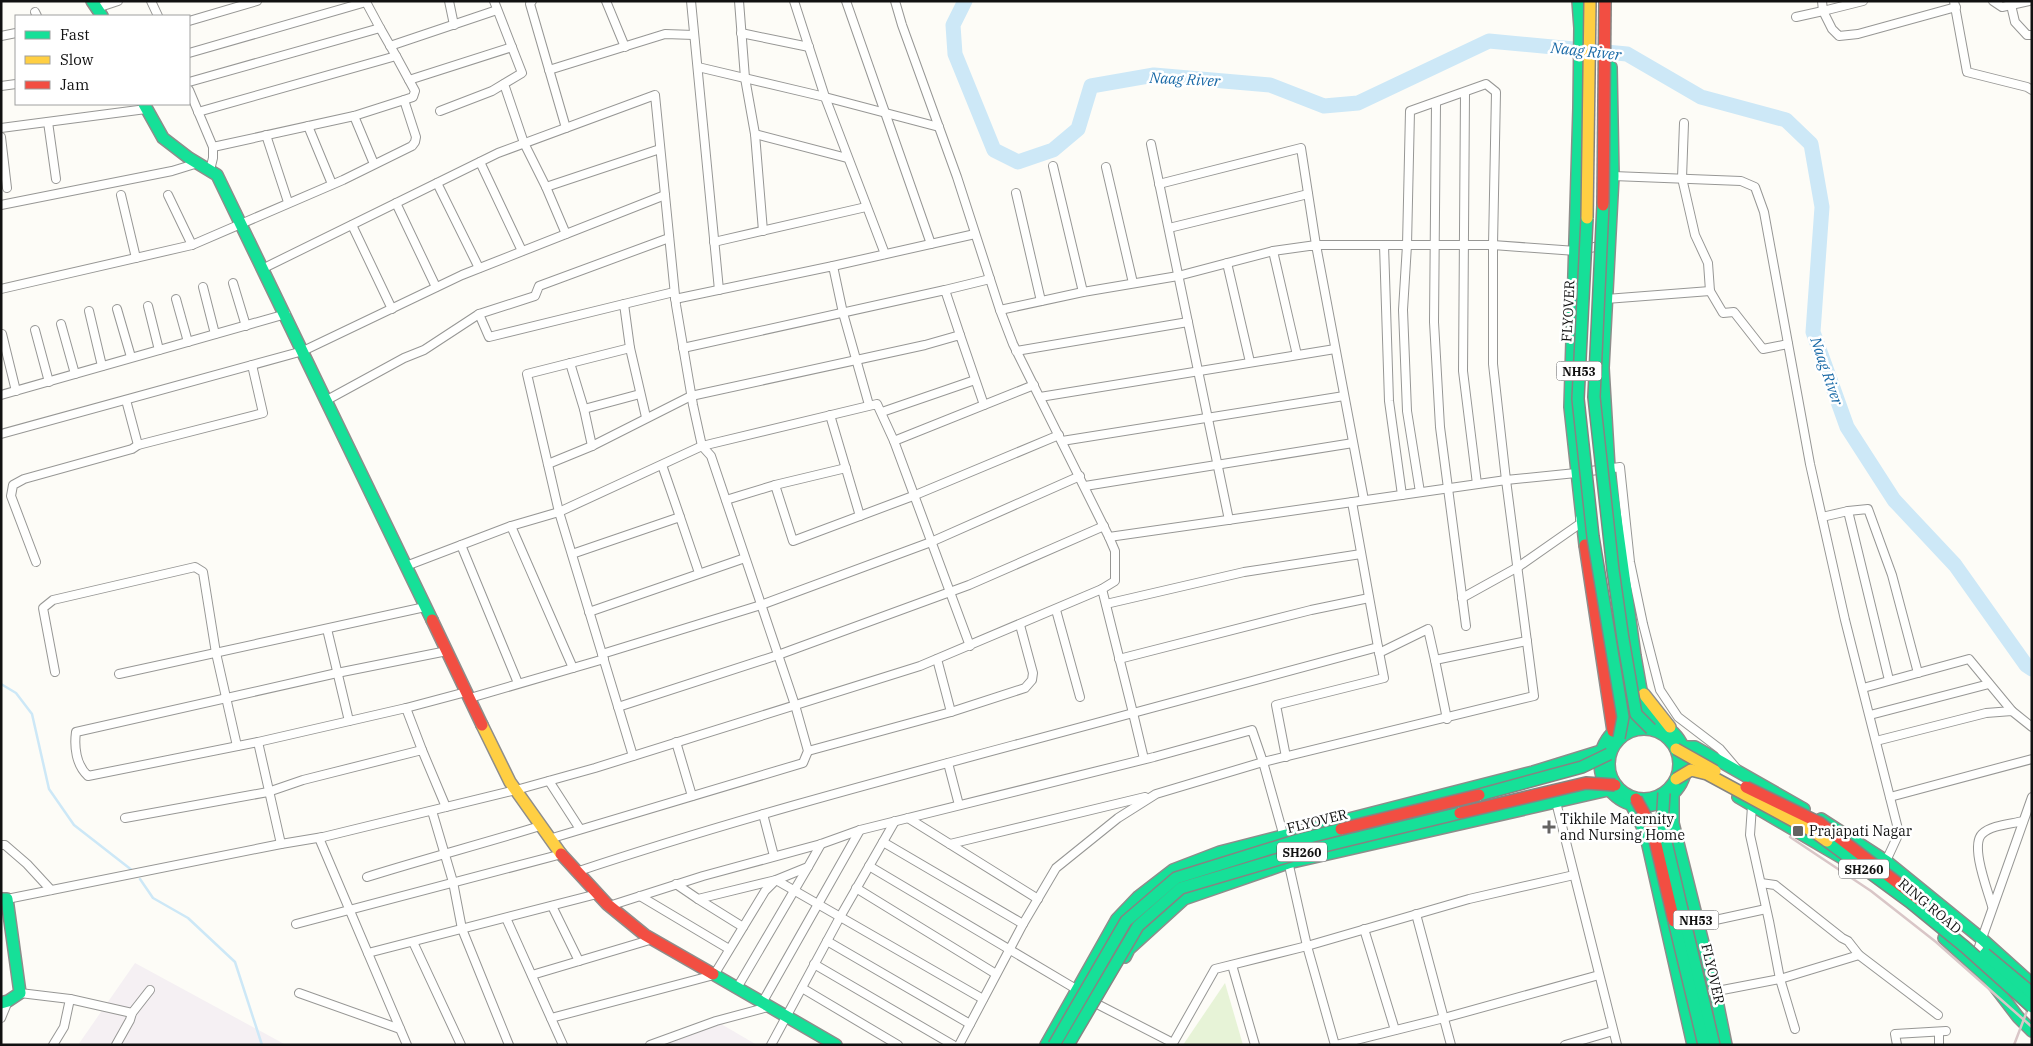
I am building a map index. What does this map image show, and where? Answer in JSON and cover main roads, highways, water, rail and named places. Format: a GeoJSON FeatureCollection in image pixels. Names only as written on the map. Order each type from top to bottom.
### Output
{"type":"FeatureCollection","features":[{"type":"Feature","properties":{"kind":"main road","name":"NH53"},"geometry":{"type":"LineString","coordinates":[[1578,1],[1581,24],[1570,407],[1584,537],[1616,735]]}},
{"type":"Feature","properties":{"kind":"main road","name":"FLYOVER"},"geometry":{"type":"LineString","coordinates":[[1054,1045],[1126,921],[1176,878],[1298,840],[1582,767],[1605,752],[1616,735],[1623,717],[1593,538],[1578,399],[1587,220],[1590,1]]}},
{"type":"Feature","properties":{"kind":"main road","name":"NH53"},"geometry":{"type":"LineString","coordinates":[[1605,1],[1604,185],[1594,397],[1613,570],[1636,714],[1679,748]]}},
{"type":"Feature","properties":{"kind":"main road","name":"NH53"},"geometry":{"type":"LineString","coordinates":[[1610,1],[1612,24],[1613,176],[1603,368],[1609,468],[1630,624],[1641,690],[1651,725]]}},
{"type":"Feature","properties":{"kind":"main road"},"geometry":{"type":"LineString","coordinates":[[1581,24],[1612,24]]}},
{"type":"Feature","properties":{"kind":"main road"},"geometry":{"type":"LineString","coordinates":[[145,106],[163,138],[217,175],[242,222],[468,695],[516,790],[540,826],[576,872],[597,894],[609,906],[653,940],[836,1045]]}},
{"type":"Feature","properties":{"kind":"main road"},"geometry":{"type":"LineString","coordinates":[[1599,629],[1630,624]]}},
{"type":"Feature","properties":{"kind":"main road"},"geometry":{"type":"LineString","coordinates":[[1641,690],[1668,726],[1695,747],[1840,830],[1886,861],[1982,939],[2032,984]]}},
{"type":"Feature","properties":{"kind":"main road"},"geometry":{"type":"LineString","coordinates":[[1616,735],[1651,725]]}},
{"type":"Feature","properties":{"kind":"main road"},"geometry":{"type":"LineString","coordinates":[[1634,802],[1669,794],[1680,779],[1679,748],[1695,747]]}},
{"type":"Feature","properties":{"kind":"main road","name":"RING ROAD"},"geometry":{"type":"LineString","coordinates":[[1679,748],[1691,759],[1820,823],[1896,880],[2032,993]]}},
{"type":"Feature","properties":{"kind":"main road"},"geometry":{"type":"LineString","coordinates":[[1046,1045],[1076,989],[1118,919],[1138,897],[1173,870],[1220,852],[1605,752],[1612,788]]}},
{"type":"Feature","properties":{"kind":"main road","name":"RING ROAD"},"geometry":{"type":"LineString","coordinates":[[1680,779],[1692,770],[1707,774],[1816,833],[1910,902],[1965,947],[2032,1007]]}},
{"type":"Feature","properties":{"kind":"main road","name":"RING ROAD"},"geometry":{"type":"LineString","coordinates":[[1680,779],[1694,774],[1858,867],[1973,962],[1989,979],[2018,1017],[2032,1031]]}},
{"type":"Feature","properties":{"kind":"main road","name":"FLYOVER"},"geometry":{"type":"LineString","coordinates":[[1068,1045],[1138,926],[1182,888],[1320,847],[1586,783],[1612,788],[1628,796],[1652,828],[1704,1045]]}},
{"type":"Feature","properties":{"kind":"main road","name":"SH260"},"geometry":{"type":"LineString","coordinates":[[1076,1045],[1100,1005],[1129,949],[1184,898],[1288,863],[1612,788]]}},
{"type":"Feature","properties":{"kind":"main road","name":"NH53"},"geometry":{"type":"LineString","coordinates":[[1669,794],[1672,823],[1715,991],[1726,1045]]}},
{"type":"Feature","properties":{"kind":"main road","name":"FLYOVER"},"geometry":{"type":"LineString","coordinates":[[1669,794],[1662,825],[1714,1045]]}},
{"type":"Feature","properties":{"kind":"main road","name":"NH53"},"geometry":{"type":"LineString","coordinates":[[1634,802],[1645,832],[1693,1045]]}},
{"type":"Feature","properties":{"kind":"main road"},"geometry":{"type":"LineString","coordinates":[[4,899],[20,993],[5,1002]]}},
{"type":"Feature","properties":{"kind":"waterway","name":"Naag River"},"geometry":{"type":"LineString","coordinates":[[965,1],[953,25],[955,54],[994,150],[1018,162],[1053,150],[1078,129],[1091,86],[1154,75],[1270,85],[1324,106],[1358,103],[1489,41],[1627,54],[1701,97],[1786,120],[1811,144],[1822,207],[1813,332],[1847,427],[1894,500],[1955,565],[2026,665],[2032,669]]}},
{"type":"Feature","properties":{"kind":"waterway"},"geometry":{"type":"LineString","coordinates":[[1,684],[16,693],[32,714],[49,789],[74,825],[133,871]]}},
{"type":"Feature","properties":{"kind":"waterway"},"geometry":{"type":"LineString","coordinates":[[140,879],[153,898],[188,918],[235,962],[262,1045]]}},
{"type":"Feature","properties":{"kind":"railway"},"geometry":{"type":"LineString","coordinates":[[1790,837],[1871,891],[1936,942],[2032,1027]]}},
{"type":"Feature","properties":{"kind":"railway"},"geometry":{"type":"LineString","coordinates":[[2014,1045],[2032,998]]}},
{"type":"Feature","properties":{"kind":"place","name":"Tikhile Maternity and Nursing Home"},"geometry":{"type":"Point","coordinates":[1549,827]}},
{"type":"Feature","properties":{"kind":"place","name":"Prajapati Nagar"},"geometry":{"type":"Point","coordinates":[1798,831]}}]}
